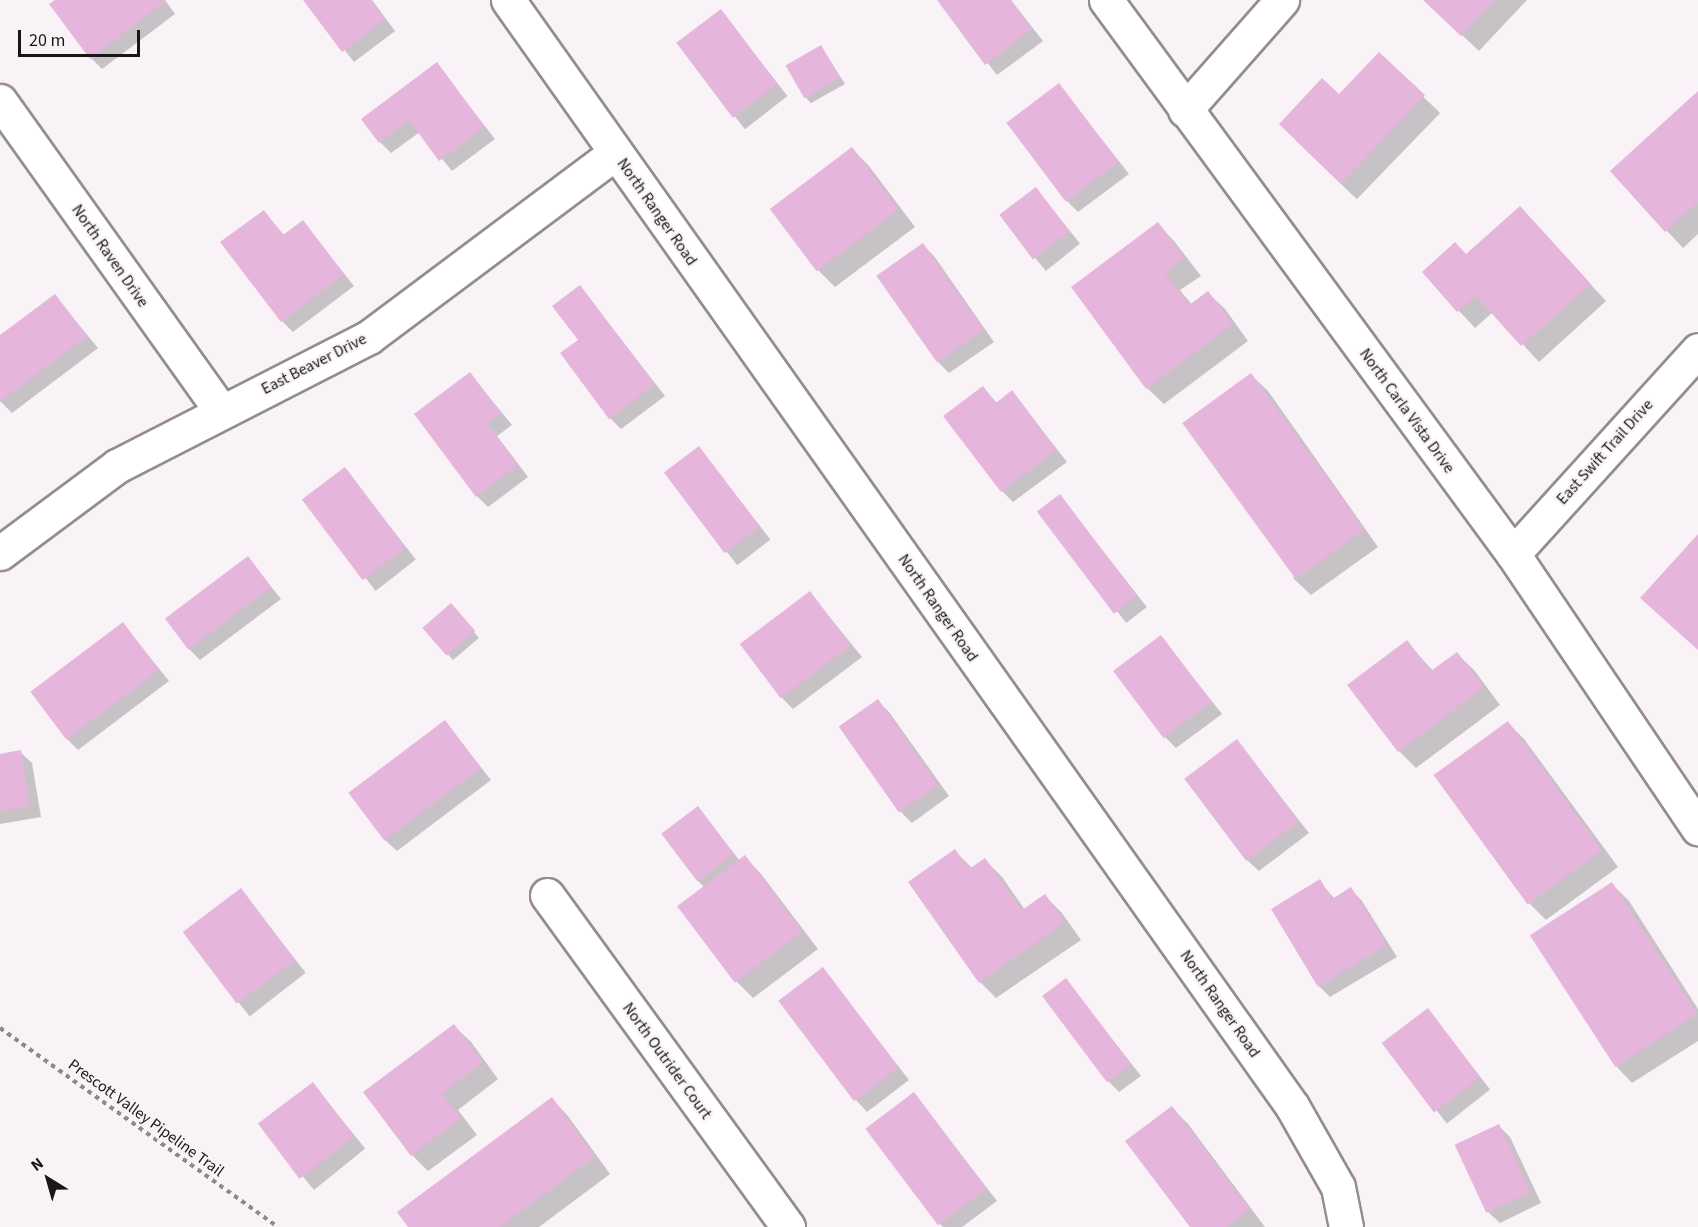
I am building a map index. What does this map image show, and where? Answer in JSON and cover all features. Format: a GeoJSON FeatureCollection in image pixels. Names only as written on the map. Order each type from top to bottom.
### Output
{"type":"FeatureCollection","features":[{"type":"Feature","properties":{"kind":"street","name":"North Ranger Road"},"geometry":{"type":"LineString","coordinates":[[508,0],[1293,1106],[1338,1187],[1346,1227]]}},
{"type":"Feature","properties":{"kind":"street","name":"North Carla Vista Drive"},"geometry":{"type":"LineString","coordinates":[[1106,0],[1513,554],[1698,828]]}},
{"type":"Feature","properties":{"kind":"street"},"geometry":{"type":"LineString","coordinates":[[1185,110],[1282,0]]}},
{"type":"Feature","properties":{"kind":"street","name":"North Raven Drive"},"geometry":{"type":"LineString","coordinates":[[0,101],[221,411]]}},
{"type":"Feature","properties":{"kind":"street","name":"East Beaver Drive"},"geometry":{"type":"LineString","coordinates":[[0,553],[117,466],[369,337],[615,153]]}},
{"type":"Feature","properties":{"kind":"street","name":"East Swift Trail Drive"},"geometry":{"type":"LineString","coordinates":[[1513,554],[1698,350]]}},
{"type":"Feature","properties":{"kind":"street","name":"North Outrider Court"},"geometry":{"type":"LineString","coordinates":[[547,895],[788,1227]]}},
{"type":"Feature","properties":{"kind":"path","name":"Prescott Valley Pipeline Trail"},"geometry":{"type":"LineString","coordinates":[[0,1028],[278,1227]]}},
{"type":"Feature","properties":{"kind":"building"},"geometry":{"type":"Polygon","coordinates":[[[55,0],[164,0],[165,2],[90,59],[49,4],[55,0]]]}},
{"type":"Feature","properties":{"kind":"building"},"geometry":{"type":"Polygon","coordinates":[[[303,0],[371,0],[385,19],[342,52],[303,0]]]}},
{"type":"Feature","properties":{"kind":"building"},"geometry":{"type":"Polygon","coordinates":[[[937,0],[1010,0],[1032,29],[985,65],[937,0]]]}},
{"type":"Feature","properties":{"kind":"building"},"geometry":{"type":"Polygon","coordinates":[[[1423,0],[1495,0],[1461,36],[1423,0]]]}},
{"type":"Feature","properties":{"kind":"building"},"geometry":{"type":"Polygon","coordinates":[[[721,9],[778,84],[733,118],[676,43],[721,9]]]}},
{"type":"Feature","properties":{"kind":"building"},"geometry":{"type":"Polygon","coordinates":[[[821,45],[840,78],[804,98],[785,66],[821,45]]]}},
{"type":"Feature","properties":{"kind":"building"},"geometry":{"type":"Polygon","coordinates":[[[1379,52],[1425,95],[1341,184],[1279,124],[1322,78],[1339,94],[1379,52]]]}},
{"type":"Feature","properties":{"kind":"building"},"geometry":{"type":"Polygon","coordinates":[[[437,62],[485,127],[439,161],[409,120],[379,143],[361,119],[437,62]]]}},
{"type":"Feature","properties":{"kind":"building"},"geometry":{"type":"Polygon","coordinates":[[[1059,83],[1119,162],[1066,202],[1006,123],[1059,83]]]}},
{"type":"Feature","properties":{"kind":"building"},"geometry":{"type":"Polygon","coordinates":[[[1698,91],[1698,202],[1665,232],[1610,171],[1698,91]]]}},
{"type":"Feature","properties":{"kind":"building"},"geometry":{"type":"Polygon","coordinates":[[[852,147],[899,209],[817,271],[770,209],[852,147]]]}},
{"type":"Feature","properties":{"kind":"building"},"geometry":{"type":"Polygon","coordinates":[[[1036,187],[1070,232],[1033,259],[999,215],[1036,187]]]}},
{"type":"Feature","properties":{"kind":"building"},"geometry":{"type":"Polygon","coordinates":[[[1520,206],[1591,284],[1521,346],[1476,296],[1457,312],[1422,272],[1455,242],[1466,254],[1520,206]]]}},
{"type":"Feature","properties":{"kind":"building"},"geometry":{"type":"Polygon","coordinates":[[[264,210],[283,235],[303,220],[344,274],[281,322],[220,242],[264,210]]]}},
{"type":"Feature","properties":{"kind":"building"},"geometry":{"type":"Polygon","coordinates":[[[1158,222],[1185,258],[1165,273],[1189,305],[1208,291],[1233,324],[1146,389],[1071,287],[1158,222]]]}},
{"type":"Feature","properties":{"kind":"building"},"geometry":{"type":"Polygon","coordinates":[[[923,243],[984,330],[937,363],[876,276],[923,243]]]}},
{"type":"Feature","properties":{"kind":"building"},"geometry":{"type":"Polygon","coordinates":[[[580,285],[655,384],[609,419],[560,353],[578,340],[552,306],[580,285]]]}},
{"type":"Feature","properties":{"kind":"building"},"geometry":{"type":"Polygon","coordinates":[[[55,294],[87,336],[0,402],[0,335],[55,294]]]}},
{"type":"Feature","properties":{"kind":"building"},"geometry":{"type":"Polygon","coordinates":[[[470,372],[501,413],[487,424],[518,465],[476,497],[414,414],[470,372]]]}},
{"type":"Feature","properties":{"kind":"building"},"geometry":{"type":"Polygon","coordinates":[[[1251,373],[1364,529],[1296,579],[1182,423],[1251,373]]]}},
{"type":"Feature","properties":{"kind":"building"},"geometry":{"type":"Polygon","coordinates":[[[983,386],[996,403],[1012,390],[1057,450],[1001,492],[943,416],[983,386]]]}},
{"type":"Feature","properties":{"kind":"building"},"geometry":{"type":"Polygon","coordinates":[[[699,446],[760,527],[725,553],[664,472],[699,446]]]}},
{"type":"Feature","properties":{"kind":"building"},"geometry":{"type":"Polygon","coordinates":[[[345,467],[406,548],[363,580],[302,499],[345,467]]]}},
{"type":"Feature","properties":{"kind":"building"},"geometry":{"type":"Polygon","coordinates":[[[1060,494],[1137,596],[1114,614],[1037,511],[1060,494]]]}},
{"type":"Feature","properties":{"kind":"building"},"geometry":{"type":"Polygon","coordinates":[[[1698,534],[1698,650],[1640,598],[1698,534]]]}},
{"type":"Feature","properties":{"kind":"building"},"geometry":{"type":"Polygon","coordinates":[[[248,556],[271,587],[188,650],[165,619],[248,556]]]}},
{"type":"Feature","properties":{"kind":"building"},"geometry":{"type":"Polygon","coordinates":[[[810,591],[851,645],[781,698],[740,644],[810,591]]]}},
{"type":"Feature","properties":{"kind":"building"},"geometry":{"type":"Polygon","coordinates":[[[451,603],[475,631],[447,656],[422,628],[451,603]]]}},
{"type":"Feature","properties":{"kind":"building"},"geometry":{"type":"Polygon","coordinates":[[[123,622],[159,670],[66,740],[30,692],[123,622]]]}},
{"type":"Feature","properties":{"kind":"building"},"geometry":{"type":"Polygon","coordinates":[[[1161,635],[1212,702],[1164,738],[1113,671],[1161,635]]]}},
{"type":"Feature","properties":{"kind":"building"},"geometry":{"type":"Polygon","coordinates":[[[1407,640],[1431,671],[1457,652],[1484,687],[1398,752],[1347,685],[1407,640]]]}},
{"type":"Feature","properties":{"kind":"building"},"geometry":{"type":"Polygon","coordinates":[[[878,699],[938,785],[899,813],[839,727],[878,699]]]}},
{"type":"Feature","properties":{"kind":"building"},"geometry":{"type":"Polygon","coordinates":[[[445,720],[481,768],[384,841],[348,793],[445,720]]]}},
{"type":"Feature","properties":{"kind":"building"},"geometry":{"type":"Polygon","coordinates":[[[1508,721],[1602,850],[1528,905],[1434,775],[1508,721]]]}},
{"type":"Feature","properties":{"kind":"building"},"geometry":{"type":"Polygon","coordinates":[[[1237,739],[1299,821],[1246,861],[1184,779],[1237,739]]]}},
{"type":"Feature","properties":{"kind":"building"},"geometry":{"type":"Polygon","coordinates":[[[21,750],[30,806],[0,811],[0,754],[21,750]]]}},
{"type":"Feature","properties":{"kind":"building"},"geometry":{"type":"Polygon","coordinates":[[[698,806],[734,854],[697,882],[661,834],[698,806]]]}},
{"type":"Feature","properties":{"kind":"building"},"geometry":{"type":"Polygon","coordinates":[[[955,849],[969,869],[985,858],[1022,910],[1045,894],[1065,922],[979,983],[908,882],[955,849]]]}},
{"type":"Feature","properties":{"kind":"building"},"geometry":{"type":"Polygon","coordinates":[[[745,855],[803,932],[735,983],[677,906],[745,855]]]}},
{"type":"Feature","properties":{"kind":"building"},"geometry":{"type":"Polygon","coordinates":[[[1320,879],[1332,899],[1351,887],[1387,945],[1318,987],[1271,909],[1320,879]]]}},
{"type":"Feature","properties":{"kind":"building"},"geometry":{"type":"Polygon","coordinates":[[[1612,882],[1698,1014],[1615,1067],[1530,935],[1612,882]]]}},
{"type":"Feature","properties":{"kind":"building"},"geometry":{"type":"Polygon","coordinates":[[[241,888],[295,960],[237,1004],[183,932],[241,888]]]}},
{"type":"Feature","properties":{"kind":"building"},"geometry":{"type":"Polygon","coordinates":[[[823,967],[899,1068],[854,1101],[778,1001],[823,967]]]}},
{"type":"Feature","properties":{"kind":"building"},"geometry":{"type":"Polygon","coordinates":[[[1066,978],[1131,1064],[1107,1082],[1042,996],[1066,978]]]}},
{"type":"Feature","properties":{"kind":"building"},"geometry":{"type":"Polygon","coordinates":[[[1428,1008],[1480,1077],[1434,1112],[1382,1043],[1428,1008]]]}},
{"type":"Feature","properties":{"kind":"building"},"geometry":{"type":"Polygon","coordinates":[[[454,1024],[483,1062],[442,1093],[461,1118],[411,1156],[363,1092],[454,1024]]]}},
{"type":"Feature","properties":{"kind":"building"},"geometry":{"type":"Polygon","coordinates":[[[313,1082],[355,1137],[299,1179],[258,1124],[313,1082]]]}},
{"type":"Feature","properties":{"kind":"building"},"geometry":{"type":"Polygon","coordinates":[[[914,1092],[987,1189],[938,1225],[865,1129],[914,1092]]]}},
{"type":"Feature","properties":{"kind":"building"},"geometry":{"type":"Polygon","coordinates":[[[552,1097],[595,1157],[500,1227],[408,1227],[397,1212],[552,1097]]]}},
{"type":"Feature","properties":{"kind":"building"},"geometry":{"type":"Polygon","coordinates":[[[1172,1106],[1250,1209],[1227,1227],[1190,1227],[1125,1141],[1172,1106]]]}},
{"type":"Feature","properties":{"kind":"building"},"geometry":{"type":"Polygon","coordinates":[[[1499,1124],[1531,1192],[1486,1213],[1455,1145],[1499,1124]]]}}]}
